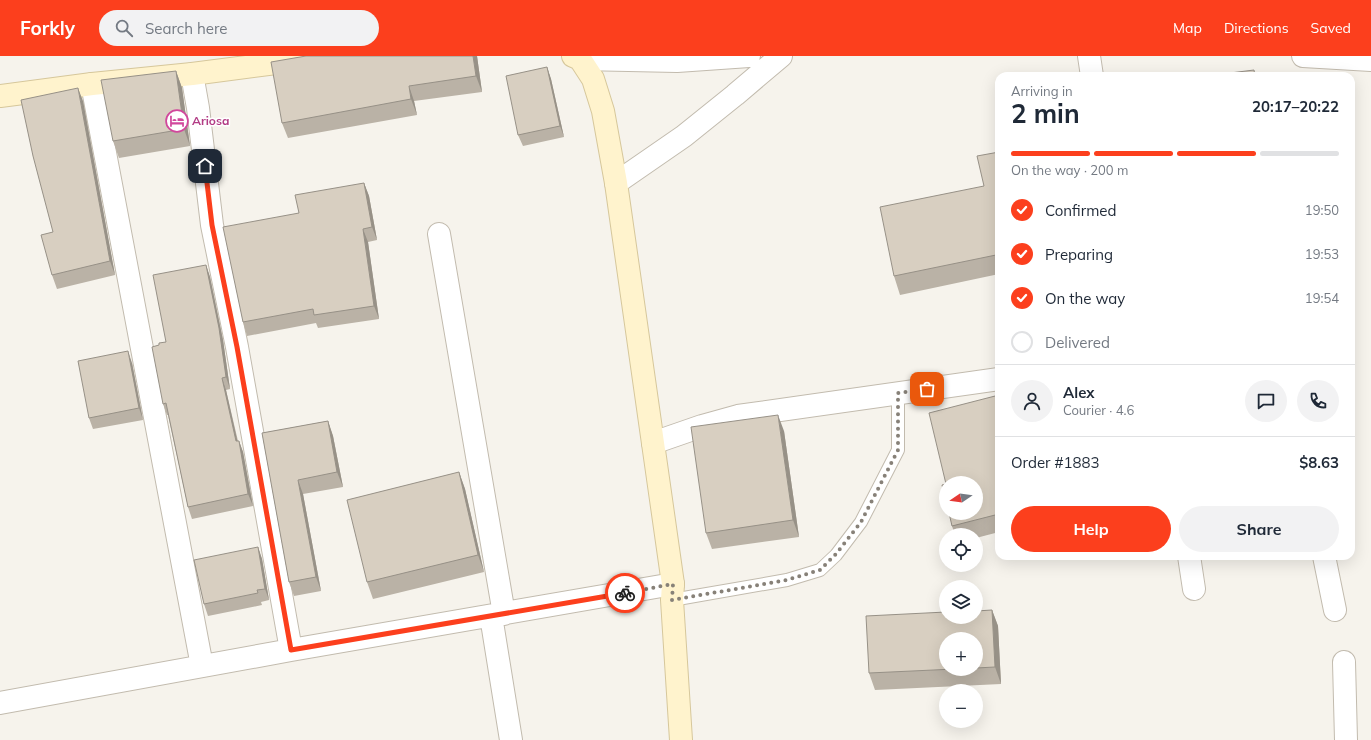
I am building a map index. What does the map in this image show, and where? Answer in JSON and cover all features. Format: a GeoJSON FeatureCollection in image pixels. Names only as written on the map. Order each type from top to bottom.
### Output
{"type":"FeatureCollection","features":[{"type":"Feature","properties":{"kind":"street"},"geometry":{"type":"LineString","coordinates":[[0,96],[331,56]]}},
{"type":"Feature","properties":{"kind":"street"},"geometry":{"type":"LineString","coordinates":[[576,58],[677,61],[749,56]]}},
{"type":"Feature","properties":{"kind":"street"},"geometry":{"type":"LineString","coordinates":[[616,183],[684,136],[781,56]]}},
{"type":"Feature","properties":{"kind":"street"},"geometry":{"type":"LineString","coordinates":[[1089,56],[1091,72]]}},
{"type":"Feature","properties":{"kind":"street"},"geometry":{"type":"LineString","coordinates":[[1303,56],[1371,60]]}},
{"type":"Feature","properties":{"kind":"street"},"geometry":{"type":"LineString","coordinates":[[576,58],[593,79],[603,111],[616,183],[673,592],[681,740]]}},
{"type":"Feature","properties":{"kind":"street"},"geometry":{"type":"LineString","coordinates":[[192,74],[198,108],[212,225],[237,347],[291,650]]}},
{"type":"Feature","properties":{"kind":"street"},"geometry":{"type":"LineString","coordinates":[[92,84],[202,666]]}},
{"type":"Feature","properties":{"kind":"street"},"geometry":{"type":"LineString","coordinates":[[439,234],[497,615],[511,740]]}},
{"type":"Feature","properties":{"kind":"street"},"geometry":{"type":"LineString","coordinates":[[653,443],[702,426],[738,416],[995,379]]}},
{"type":"Feature","properties":{"kind":"street"},"geometry":{"type":"LineString","coordinates":[[1190,560],[1194,589]]}},
{"type":"Feature","properties":{"kind":"street"},"geometry":{"type":"LineString","coordinates":[[1325,560],[1335,610]]}},
{"type":"Feature","properties":{"kind":"street"},"geometry":{"type":"LineString","coordinates":[[0,703],[291,650],[497,615],[673,592]]}},
{"type":"Feature","properties":{"kind":"street"},"geometry":{"type":"LineString","coordinates":[[1344,662],[1346,740]]}},
{"type":"Feature","properties":{"kind":"lane"},"geometry":{"type":"LineString","coordinates":[[673,592],[787,580],[820,570],[836,554],[861,522],[898,450],[898,393]]}},
{"type":"Feature","properties":{"kind":"building"},"geometry":{"type":"Polygon","coordinates":[[[306,56],[473,56],[476,76],[409,86],[411,99],[282,123],[271,62],[306,56]]]}},
{"type":"Feature","properties":{"kind":"building"},"geometry":{"type":"Polygon","coordinates":[[[547,67],[560,126],[518,135],[506,76],[547,67]]]}},
{"type":"Feature","properties":{"kind":"building"},"geometry":{"type":"Polygon","coordinates":[[[1254,70],[1254,72],[1238,72],[1254,70]]]}},
{"type":"Feature","properties":{"kind":"building"},"geometry":{"type":"Polygon","coordinates":[[[176,71],[184,129],[113,141],[101,80],[176,71]]]}},
{"type":"Feature","properties":{"kind":"building"},"geometry":{"type":"Polygon","coordinates":[[[78,88],[110,261],[52,275],[41,235],[53,232],[33,156],[21,100],[78,88]]]}},
{"type":"Feature","properties":{"kind":"building"},"geometry":{"type":"Polygon","coordinates":[[[995,153],[995,255],[894,276],[880,207],[984,186],[977,156],[995,153]]]}},
{"type":"Feature","properties":{"kind":"building"},"geometry":{"type":"Polygon","coordinates":[[[364,183],[372,227],[363,229],[374,306],[314,315],[313,309],[243,322],[223,227],[299,213],[295,195],[364,183]]]}},
{"type":"Feature","properties":{"kind":"building"},"geometry":{"type":"Polygon","coordinates":[[[206,265],[219,328],[226,377],[222,378],[236,441],[239,441],[248,494],[188,507],[166,403],[163,404],[152,347],[159,345],[159,343],[166,342],[153,275],[206,265]]]}},
{"type":"Feature","properties":{"kind":"building"},"geometry":{"type":"Polygon","coordinates":[[[128,351],[139,408],[89,418],[78,361],[128,351]]]}},
{"type":"Feature","properties":{"kind":"building"},"geometry":{"type":"Polygon","coordinates":[[[995,396],[995,515],[983,518],[983,476],[944,476],[929,413],[995,396]]]}},
{"type":"Feature","properties":{"kind":"building"},"geometry":{"type":"Polygon","coordinates":[[[778,415],[793,520],[706,533],[691,427],[778,415]]]}},
{"type":"Feature","properties":{"kind":"building"},"geometry":{"type":"Polygon","coordinates":[[[328,421],[337,472],[298,480],[316,577],[289,582],[262,433],[328,421]]]}},
{"type":"Feature","properties":{"kind":"building"},"geometry":{"type":"Polygon","coordinates":[[[459,472],[478,555],[367,582],[347,500],[459,472]]]}},
{"type":"Feature","properties":{"kind":"building"},"geometry":{"type":"Polygon","coordinates":[[[951,520],[976,520],[952,526],[951,520]]]}},
{"type":"Feature","properties":{"kind":"building"},"geometry":{"type":"Polygon","coordinates":[[[258,547],[265,589],[257,590],[258,593],[204,604],[194,560],[258,547]]]}},
{"type":"Feature","properties":{"kind":"building"},"geometry":{"type":"Polygon","coordinates":[[[992,610],[995,667],[983,668],[983,632],[939,632],[939,670],[869,673],[866,616],[939,612],[939,624],[983,624],[983,611],[992,610]]]}},
{"type":"Feature","properties":{"kind":"way so far"},"geometry":{"type":"LineString","coordinates":[[625,593],[673,584],[672,600],[787,580],[820,570],[836,554],[861,522],[898,450],[898,393],[927,389]]}},
{"type":"Feature","properties":{"kind":"place","name":"Ariosa"},"geometry":{"type":"Point","coordinates":[177,121]}},
{"type":"Feature","properties":{"kind":"route"},"geometry":{"type":"LineString","coordinates":[[205,166],[212,225],[237,347],[291,650],[625,593]]}}]}
